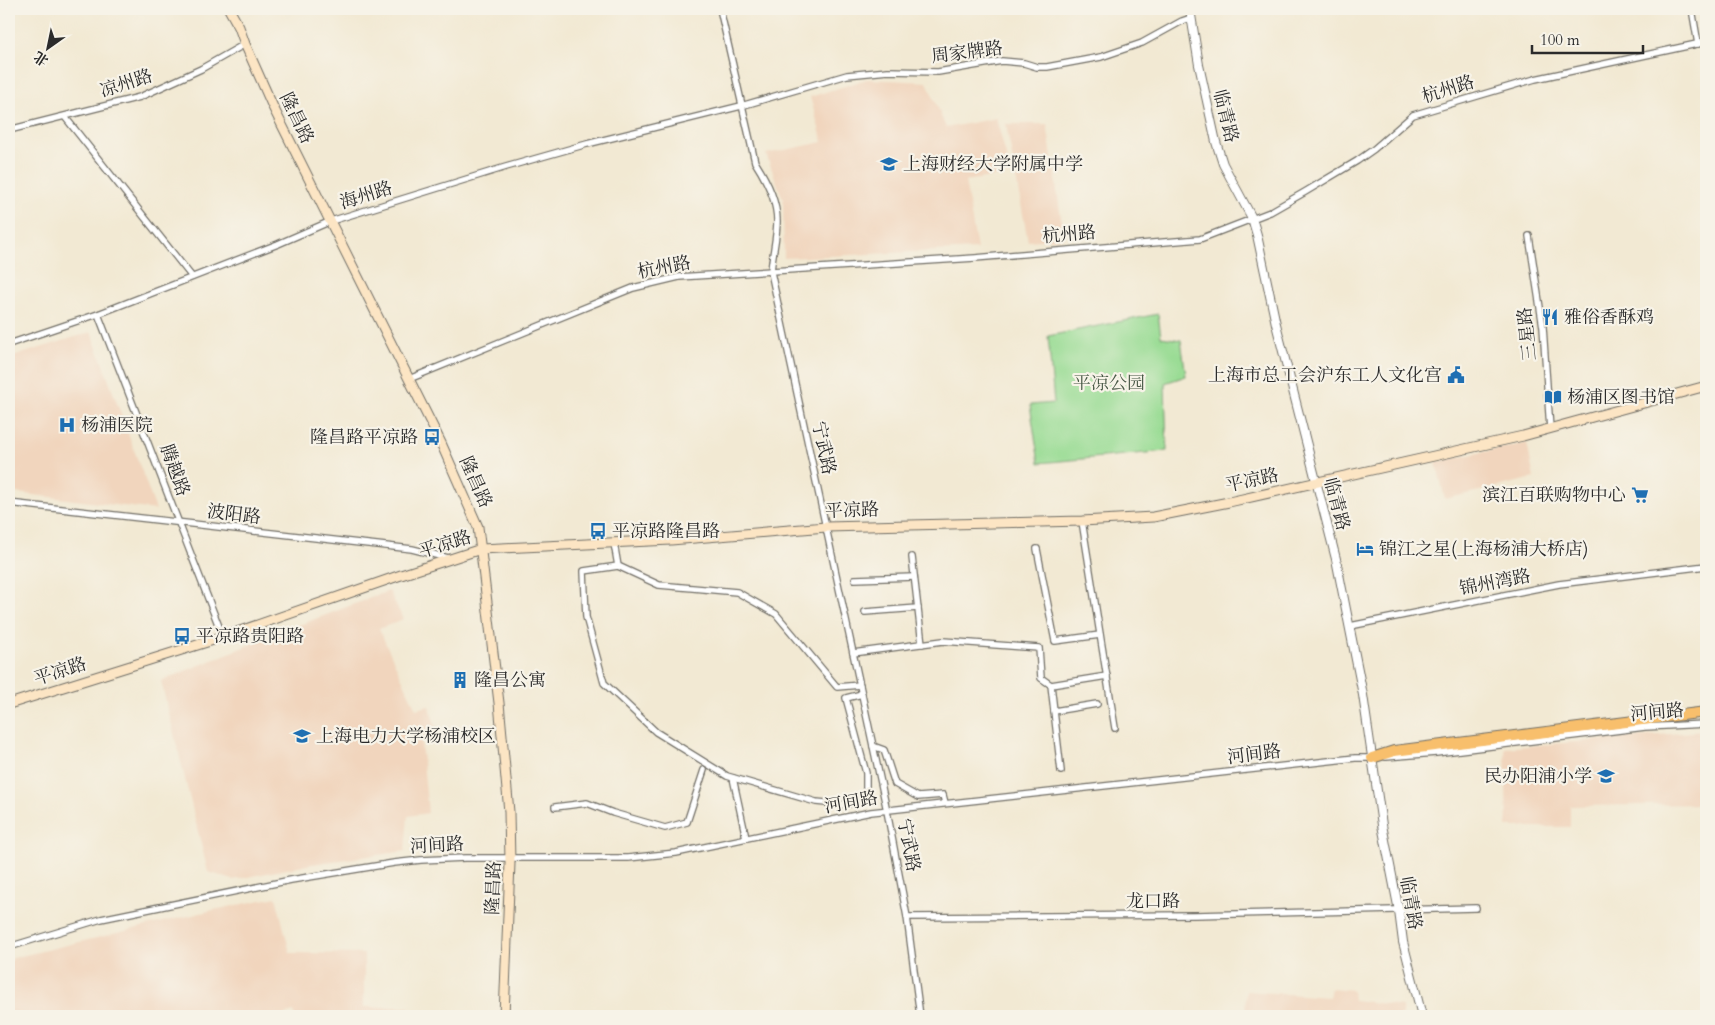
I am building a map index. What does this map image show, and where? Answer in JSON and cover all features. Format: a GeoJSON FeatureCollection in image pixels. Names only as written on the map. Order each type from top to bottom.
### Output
{"type":"FeatureCollection","features":[{"type":"Feature","properties":{"kind":"highway"},"geometry":{"type":"LineString","coordinates":[[1372,758],[1394,751],[1706,712]]}},
{"type":"Feature","properties":{"kind":"main road","name":"隆昌路"},"geometry":{"type":"LineString","coordinates":[[229,9],[239,27],[274,107],[441,443],[476,521],[481,549],[509,812],[510,858],[504,1016]]}},
{"type":"Feature","properties":{"kind":"main road","name":"平凉路"},"geometry":{"type":"LineString","coordinates":[[9,704],[223,636],[481,549],[671,540],[826,527],[1154,517],[1316,483],[1550,429],[1706,386]]}},
{"type":"Feature","properties":{"kind":"street","name":"宁武路"},"geometry":{"type":"LineString","coordinates":[[720,9],[755,162],[776,209],[777,222],[771,272],[887,811],[907,917],[920,1016]]}},
{"type":"Feature","properties":{"kind":"street","name":"临青路"},"geometry":{"type":"LineString","coordinates":[[1190,9],[1199,64],[1216,142],[1230,178],[1252,218],[1262,255],[1276,324],[1336,559],[1363,695],[1382,825],[1399,911],[1403,942],[1422,1016]]}},
{"type":"Feature","properties":{"kind":"street"},"geometry":{"type":"LineString","coordinates":[[1692,9],[1698,44]]}},
{"type":"Feature","properties":{"kind":"street","name":"周家牌路"},"geometry":{"type":"LineString","coordinates":[[742,106],[847,75],[888,70],[938,72],[1002,61],[1024,63],[1037,67],[1102,57],[1142,43],[1191,18]]}},
{"type":"Feature","properties":{"kind":"street","name":"杭州路"},"geometry":{"type":"LineString","coordinates":[[409,380],[632,288],[679,277],[975,258],[1200,239],[1270,212],[1357,161],[1374,149],[1413,115],[1535,79],[1706,42]]}},
{"type":"Feature","properties":{"kind":"street","name":"凉州路"},"geometry":{"type":"LineString","coordinates":[[9,130],[140,98],[200,69],[245,44]]}},
{"type":"Feature","properties":{"kind":"street","name":"海州路"},"geometry":{"type":"LineString","coordinates":[[9,344],[98,314],[331,221],[551,154],[742,106]]}},
{"type":"Feature","properties":{"kind":"street"},"geometry":{"type":"LineString","coordinates":[[65,117],[192,277]]}},
{"type":"Feature","properties":{"kind":"street","name":"三星路"},"geometry":{"type":"LineString","coordinates":[[1529,236],[1542,327],[1550,429]]}},
{"type":"Feature","properties":{"kind":"street","name":"腾越路"},"geometry":{"type":"LineString","coordinates":[[98,314],[223,636]]}},
{"type":"Feature","properties":{"kind":"street","name":"波阳路"},"geometry":{"type":"LineString","coordinates":[[9,503],[412,549],[440,557],[455,558]]}},
{"type":"Feature","properties":{"kind":"street"},"geometry":{"type":"LineString","coordinates":[[1082,520],[1115,728]]}},
{"type":"Feature","properties":{"kind":"street"},"geometry":{"type":"LineString","coordinates":[[614,542],[618,566]]}},
{"type":"Feature","properties":{"kind":"street"},"geometry":{"type":"LineString","coordinates":[[1037,549],[1055,641],[1100,635]]}},
{"type":"Feature","properties":{"kind":"street"},"geometry":{"type":"LineString","coordinates":[[912,557],[922,644]]}},
{"type":"Feature","properties":{"kind":"street"},"geometry":{"type":"LineString","coordinates":[[860,685],[837,686],[776,614],[737,592],[659,585],[618,566],[584,571],[586,617],[604,684],[656,732],[727,776],[816,802],[847,805],[866,794],[866,773],[846,698],[862,694]]}},
{"type":"Feature","properties":{"kind":"street","name":"锦州湾路"},"geometry":{"type":"LineString","coordinates":[[1350,626],[1559,584],[1706,566]]}},
{"type":"Feature","properties":{"kind":"street"},"geometry":{"type":"LineString","coordinates":[[855,579],[914,577]]}},
{"type":"Feature","properties":{"kind":"street"},"geometry":{"type":"LineString","coordinates":[[865,612],[918,608]]}},
{"type":"Feature","properties":{"kind":"street"},"geometry":{"type":"LineString","coordinates":[[853,653],[943,641],[1039,648],[1041,678],[1050,685],[1061,771]]}},
{"type":"Feature","properties":{"kind":"street"},"geometry":{"type":"LineString","coordinates":[[1050,685],[1107,676]]}},
{"type":"Feature","properties":{"kind":"street"},"geometry":{"type":"LineString","coordinates":[[1054,711],[1098,704]]}},
{"type":"Feature","properties":{"kind":"street","name":"河间路"},"geometry":{"type":"LineString","coordinates":[[9,948],[101,919],[291,880],[421,860],[628,858],[652,856],[871,812],[1355,758],[1436,753],[1645,727],[1706,724]]}},
{"type":"Feature","properties":{"kind":"street"},"geometry":{"type":"LineString","coordinates":[[873,746],[884,750],[895,784],[918,797],[942,795],[945,803]]}},
{"type":"Feature","properties":{"kind":"street"},"geometry":{"type":"LineString","coordinates":[[555,807],[587,803],[613,813],[665,828],[687,822],[704,770]]}},
{"type":"Feature","properties":{"kind":"street"},"geometry":{"type":"LineString","coordinates":[[733,778],[746,838]]}},
{"type":"Feature","properties":{"kind":"street","name":"龙口路"},"geometry":{"type":"LineString","coordinates":[[907,917],[1186,915],[1476,908]]}},
{"type":"Feature","properties":{"kind":"shaded area","name":"上海财经大学附属中学"},"geometry":{"type":"Polygon","coordinates":[[[867,79],[927,82],[946,128],[996,118],[1011,174],[965,181],[977,249],[784,258],[783,199],[766,154],[823,142],[810,97],[867,79]]]}},
{"type":"Feature","properties":{"kind":"shaded area"},"geometry":{"type":"Polygon","coordinates":[[[1006,124],[1047,124],[1064,238],[1028,241],[1006,124]]]}},
{"type":"Feature","properties":{"kind":"shaded area","name":"杨浦医院"},"geometry":{"type":"Polygon","coordinates":[[[91,332],[156,510],[9,492],[9,358],[91,332]]]}},
{"type":"Feature","properties":{"kind":"shaded area"},"geometry":{"type":"Polygon","coordinates":[[[1527,443],[1534,478],[1445,499],[1436,462],[1527,443]]]}},
{"type":"Feature","properties":{"kind":"shaded area","name":"上海电力大学杨浦校区"},"geometry":{"type":"Polygon","coordinates":[[[389,591],[403,619],[379,629],[416,709],[429,706],[437,730],[421,742],[428,813],[408,816],[405,851],[312,864],[233,880],[208,872],[161,681],[273,635],[389,591]]]}},
{"type":"Feature","properties":{"kind":"shaded area","name":"民办阳浦小学"},"geometry":{"type":"Polygon","coordinates":[[[1706,731],[1706,804],[1570,806],[1570,827],[1507,827],[1505,748],[1706,731]]]}},
{"type":"Feature","properties":{"kind":"shaded area"},"geometry":{"type":"Polygon","coordinates":[[[276,897],[290,953],[364,954],[364,1007],[409,1007],[409,1016],[294,1016],[294,1012],[279,1016],[9,1016],[9,964],[13,958],[209,911],[276,897]]]}},
{"type":"Feature","properties":{"kind":"shaded area"},"geometry":{"type":"Polygon","coordinates":[[[1331,988],[1352,990],[1353,1000],[1402,1006],[1402,1016],[1245,1016],[1246,991],[1329,997],[1331,988]]]}},
{"type":"Feature","properties":{"kind":"green space","name":"平凉公园"},"geometry":{"type":"Polygon","coordinates":[[[1158,314],[1161,337],[1181,340],[1186,376],[1165,383],[1167,451],[1039,463],[1030,405],[1054,403],[1048,336],[1158,314]]]}},
{"type":"Feature","properties":{"kind":"place","name":"上海财经大学附属中学"},"geometry":{"type":"Point","coordinates":[889,164]}},
{"type":"Feature","properties":{"kind":"place","name":"雅俗香酥鸡"},"geometry":{"type":"Point","coordinates":[1550,317]}},
{"type":"Feature","properties":{"kind":"place","name":"上海市总工会沪东工人文化宫"},"geometry":{"type":"Point","coordinates":[1456,375]}},
{"type":"Feature","properties":{"kind":"place","name":"杨浦区图书馆"},"geometry":{"type":"Point","coordinates":[1553,397]}},
{"type":"Feature","properties":{"kind":"place","name":"杨浦医院"},"geometry":{"type":"Point","coordinates":[67,425]}},
{"type":"Feature","properties":{"kind":"place","name":"隆昌路平凉路"},"geometry":{"type":"Point","coordinates":[432,437]}},
{"type":"Feature","properties":{"kind":"place","name":"滨江百联购物中心"},"geometry":{"type":"Point","coordinates":[1640,495]}},
{"type":"Feature","properties":{"kind":"place","name":"平凉路隆昌路"},"geometry":{"type":"Point","coordinates":[598,531]}},
{"type":"Feature","properties":{"kind":"place","name":"锦江之星(上海杨浦大桥店)"},"geometry":{"type":"Point","coordinates":[1365,549]}},
{"type":"Feature","properties":{"kind":"place","name":"平凉路贵阳路"},"geometry":{"type":"Point","coordinates":[182,636]}},
{"type":"Feature","properties":{"kind":"place","name":"隆昌公寓"},"geometry":{"type":"Point","coordinates":[460,680]}},
{"type":"Feature","properties":{"kind":"place","name":"上海电力大学杨浦校区"},"geometry":{"type":"Point","coordinates":[302,736]}},
{"type":"Feature","properties":{"kind":"place","name":"民办阳浦小学"},"geometry":{"type":"Point","coordinates":[1606,776]}}]}
